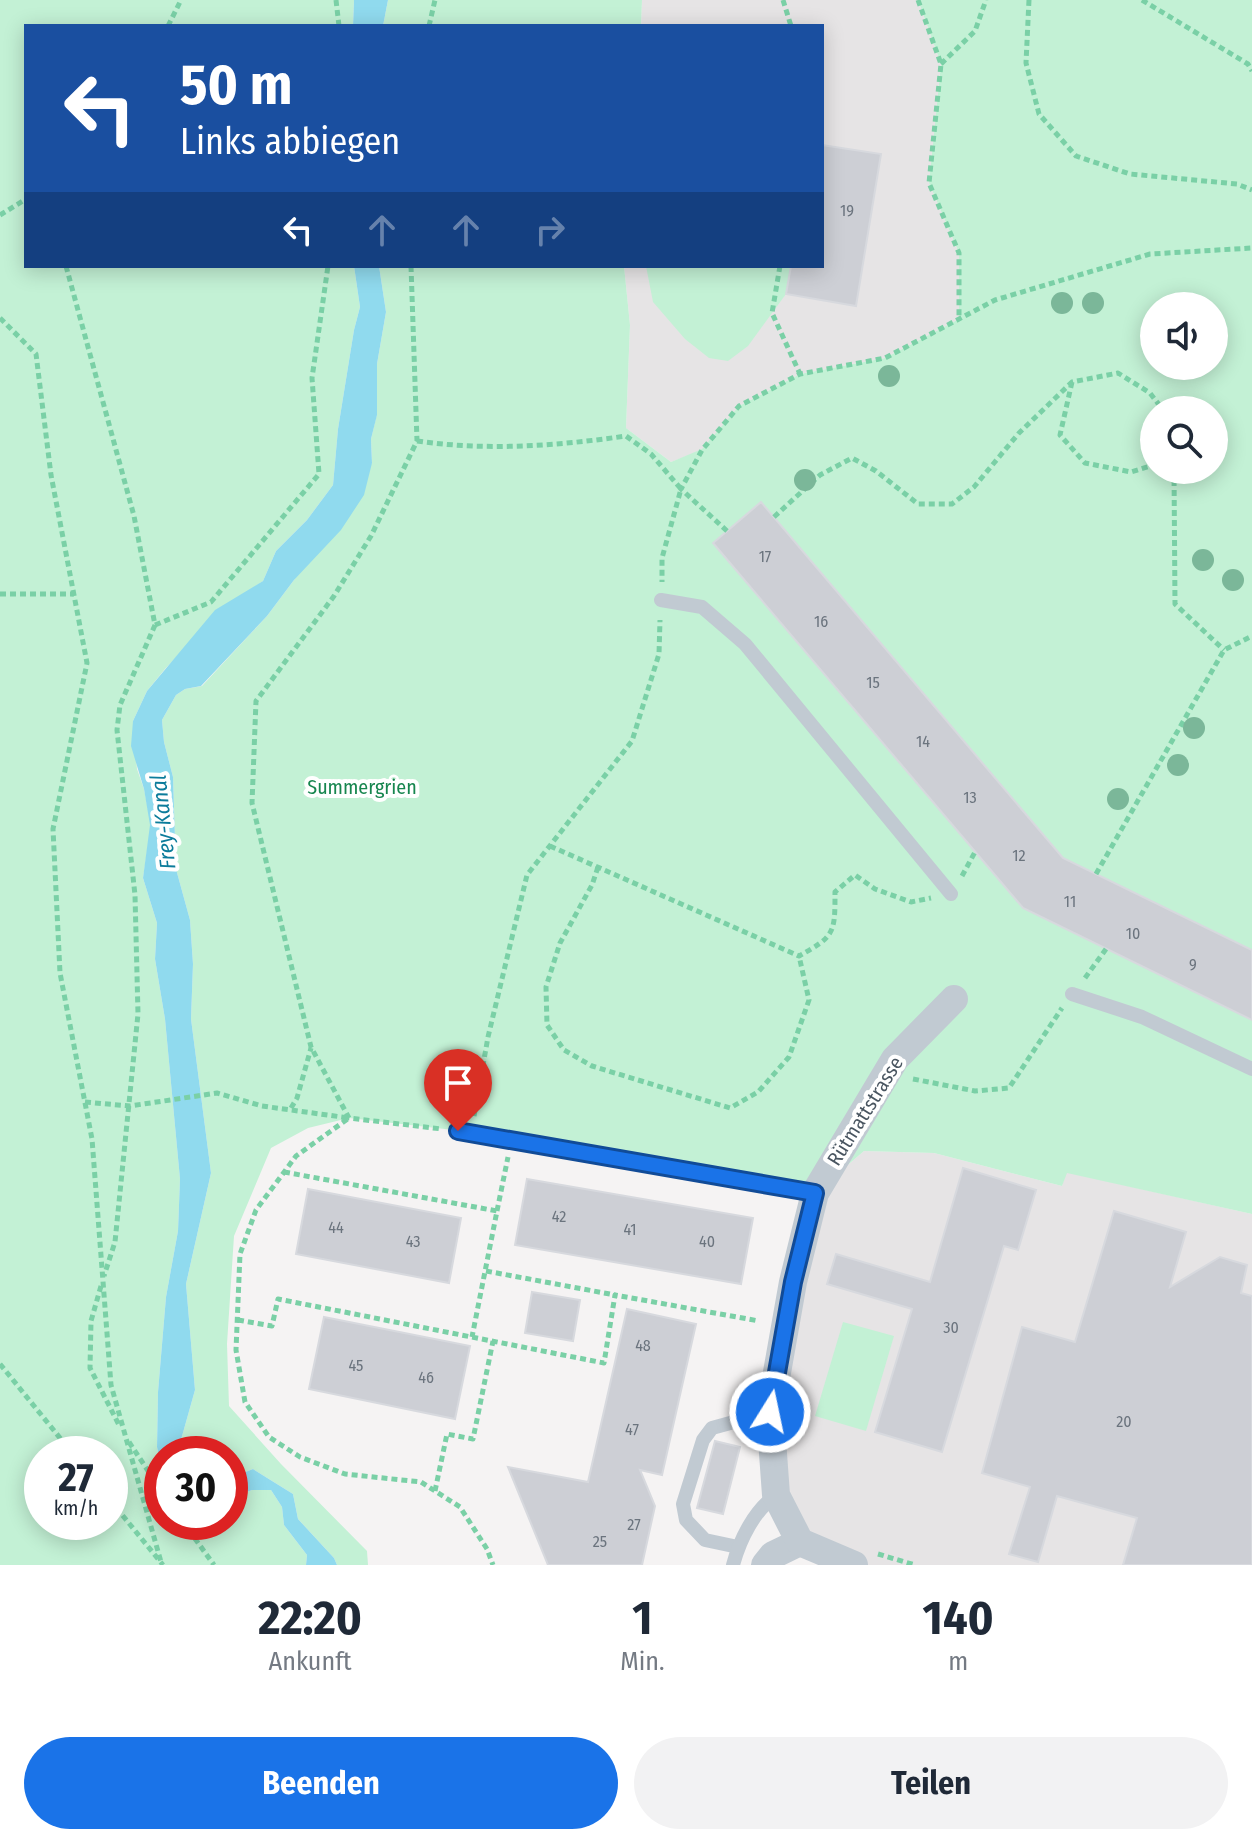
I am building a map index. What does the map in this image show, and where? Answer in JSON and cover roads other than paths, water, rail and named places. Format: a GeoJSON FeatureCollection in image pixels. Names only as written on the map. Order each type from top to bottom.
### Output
{"type":"FeatureCollection","features":[{"type":"Feature","properties":{"kind":"street","name":"Rütmattstrasse"},"geometry":{"type":"LineString","coordinates":[[776,1495],[770,1412],[815,1193],[895,1059],[954,999]]}},
{"type":"Feature","properties":{"kind":"street"},"geometry":{"type":"LineString","coordinates":[[776,1495],[800,1542],[820,1553],[864,1559]]}},
{"type":"Feature","properties":{"kind":"street"},"geometry":{"type":"LineString","coordinates":[[765,1565],[773,1555],[800,1542]]}},
{"type":"Feature","properties":{"kind":"lane"},"geometry":{"type":"LineString","coordinates":[[661,600],[702,607],[745,644],[951,894]]}},
{"type":"Feature","properties":{"kind":"lane"},"geometry":{"type":"LineString","coordinates":[[1072,994],[1142,1017],[1252,1069]]}},
{"type":"Feature","properties":{"kind":"lane"},"geometry":{"type":"LineString","coordinates":[[465,1132],[815,1193]]}},
{"type":"Feature","properties":{"kind":"lane"},"geometry":{"type":"LineString","coordinates":[[738,1547],[705,1540],[686,1520],[683,1504],[703,1440],[712,1428],[770,1412]]}},
{"type":"Feature","properties":{"kind":"lane"},"geometry":{"type":"LineString","coordinates":[[733,1565],[738,1547],[762,1505],[776,1495]]}},
{"type":"Feature","properties":{"kind":"water"},"geometry":{"type":"Polygon","coordinates":[[[354,0],[388,0],[383,24],[353,24],[354,0]]]}},
{"type":"Feature","properties":{"kind":"water","name":"Frey-Kanal"},"geometry":{"type":"Polygon","coordinates":[[[354,268],[379,268],[386,312],[377,364],[377,415],[371,439],[372,463],[364,495],[341,530],[294,580],[267,616],[201,686],[185,689],[176,695],[162,720],[173,777],[176,869],[190,920],[193,964],[191,1019],[211,1173],[186,1284],[195,1390],[182,1436],[157,1436],[166,1297],[178,1231],[180,1179],[165,1019],[155,959],[157,923],[143,878],[150,825],[144,789],[131,746],[133,721],[147,691],[215,610],[263,581],[276,551],[307,520],[333,485],[338,429],[360,307],[354,268]]]}},
{"type":"Feature","properties":{"kind":"water"},"geometry":{"type":"Polygon","coordinates":[[[253,1469],[293,1494],[298,1519],[337,1565],[306,1565],[307,1555],[284,1525],[282,1507],[271,1490],[248,1491],[248,1471],[253,1469]]]}},
{"type":"Feature","properties":{"kind":"park label","name":"Summergrien"},"geometry":{"type":"Point","coordinates":[362,787]}}]}
